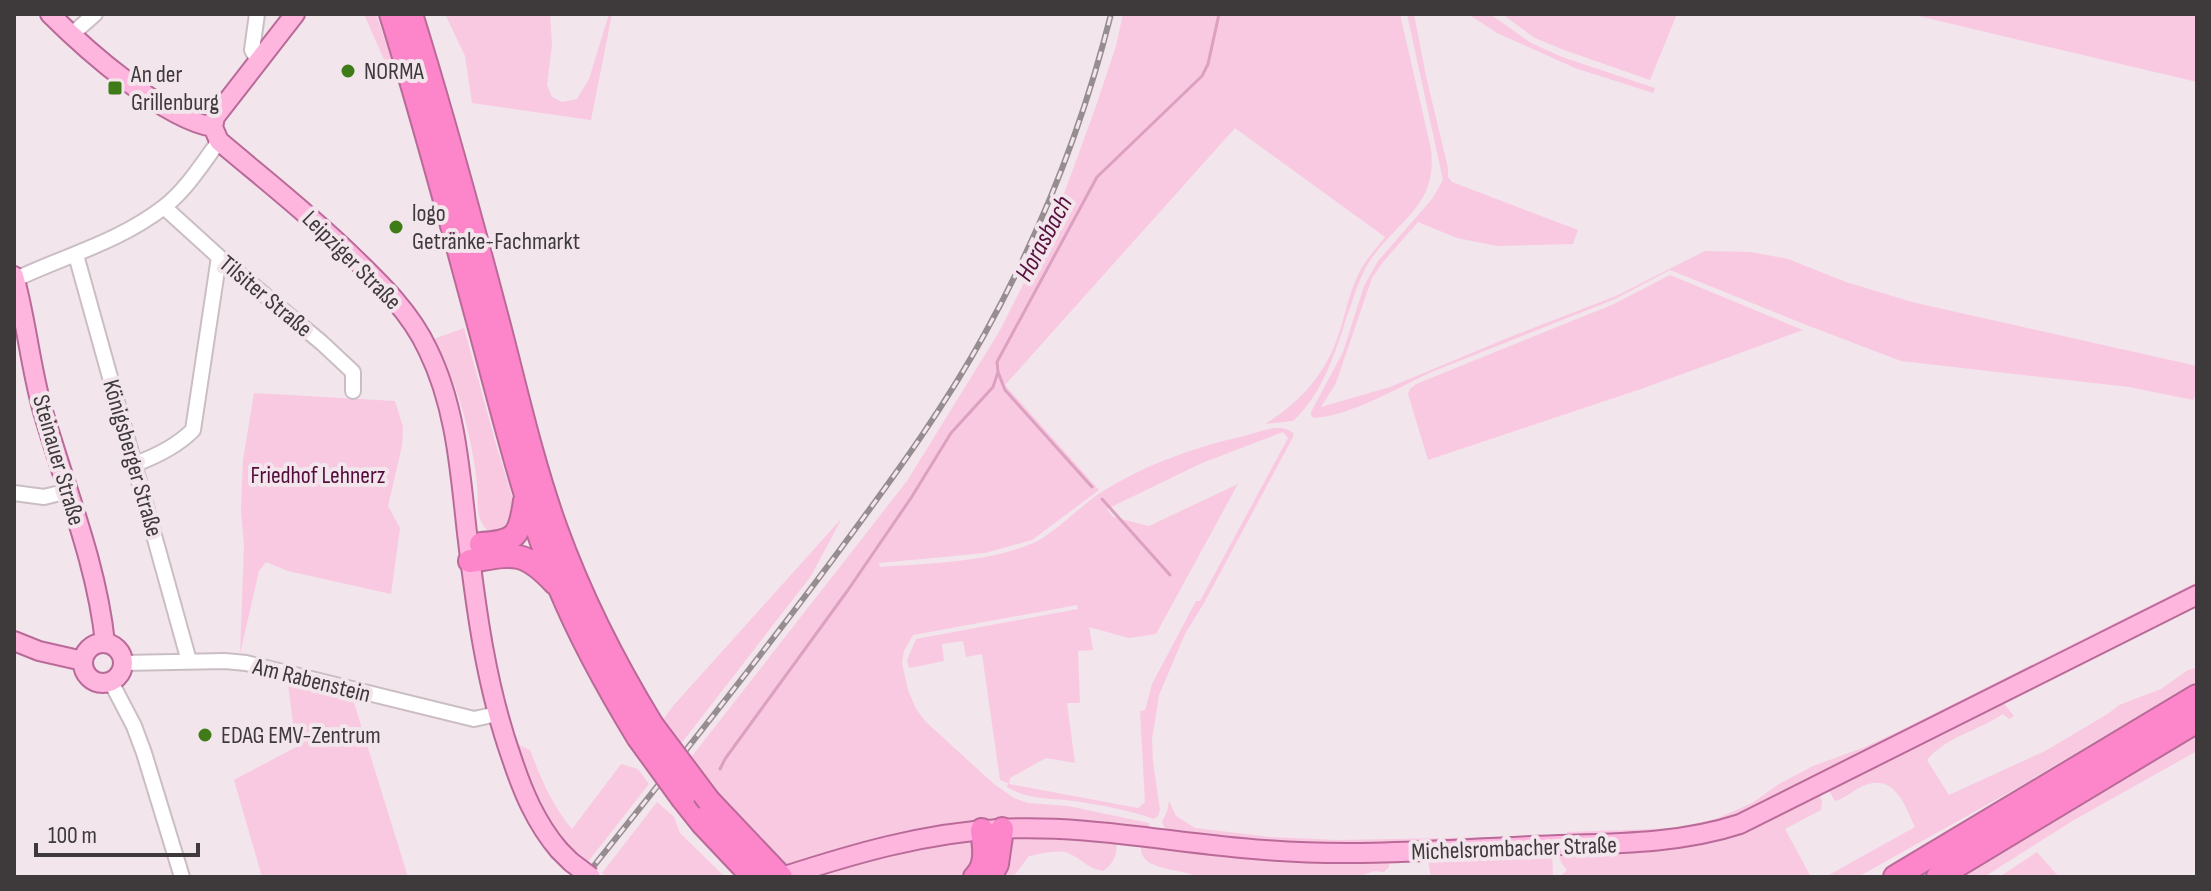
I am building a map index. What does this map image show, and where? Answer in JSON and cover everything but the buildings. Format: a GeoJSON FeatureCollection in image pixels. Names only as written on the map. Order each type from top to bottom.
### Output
{"type":"FeatureCollection","features":[{"type":"Feature","properties":{"kind":"highway"},"geometry":{"type":"LineString","coordinates":[[391,14],[416,94],[526,495],[559,586],[590,654],[645,731],[683,799],[753,877]]}},
{"type":"Feature","properties":{"kind":"highway"},"geometry":{"type":"LineString","coordinates":[[411,14],[460,181],[533,454],[555,526],[587,607],[629,687],[645,731],[781,877]]}},
{"type":"Feature","properties":{"kind":"highway"},"geometry":{"type":"LineString","coordinates":[[469,553],[515,536],[521,525],[526,495]]}},
{"type":"Feature","properties":{"kind":"highway"},"geometry":{"type":"LineString","coordinates":[[469,553],[521,556],[540,567],[559,586]]}},
{"type":"Feature","properties":{"kind":"highway"},"geometry":{"type":"LineString","coordinates":[[1895,877],[2197,696]]}},
{"type":"Feature","properties":{"kind":"highway"},"geometry":{"type":"LineString","coordinates":[[1938,877],[2197,721]]}},
{"type":"Feature","properties":{"kind":"highway"},"geometry":{"type":"LineString","coordinates":[[975,877],[984,862],[992,829]]}},
{"type":"Feature","properties":{"kind":"highway"},"geometry":{"type":"LineString","coordinates":[[990,877],[997,864],[992,829]]}},
{"type":"Feature","properties":{"kind":"main road","name":"Leipziger Straße"},"geometry":{"type":"LineString","coordinates":[[50,14],[104,62],[167,108],[216,134],[329,234],[391,295],[428,348],[450,410],[486,665],[497,714]]}},
{"type":"Feature","properties":{"kind":"main road"},"geometry":{"type":"LineString","coordinates":[[216,134],[215,117],[295,14]]}},
{"type":"Feature","properties":{"kind":"main road","name":"Steinauer Straße"},"geometry":{"type":"LineString","coordinates":[[14,279],[41,403],[92,574],[105,643]]}},
{"type":"Feature","properties":{"kind":"main road","name":"Michelsrombacher Straße"},"geometry":{"type":"LineString","coordinates":[[781,877],[911,840],[992,829],[1084,831],[1322,853],[1627,844],[1689,837],[1740,824],[2197,595]]}},
{"type":"Feature","properties":{"kind":"main road"},"geometry":{"type":"LineString","coordinates":[[14,641],[39,651],[83,661]]}},
{"type":"Feature","properties":{"kind":"main road"},"geometry":{"type":"LineString","coordinates":[[105,643],[116,648],[123,663],[120,674],[111,682],[97,683],[86,674],[83,661],[93,646],[105,643]]}},
{"type":"Feature","properties":{"kind":"main road"},"geometry":{"type":"LineString","coordinates":[[497,714],[519,781],[540,825],[559,850],[591,877]]}},
{"type":"Feature","properties":{"kind":"street"},"geometry":{"type":"LineString","coordinates":[[71,35],[95,14]]}},
{"type":"Feature","properties":{"kind":"street"},"geometry":{"type":"LineString","coordinates":[[257,14],[252,50],[259,62]]}},
{"type":"Feature","properties":{"kind":"street"},"geometry":{"type":"LineString","coordinates":[[14,279],[76,255],[136,226],[164,207],[189,180],[216,134]]}},
{"type":"Feature","properties":{"kind":"street","name":"Tilsiter Straße"},"geometry":{"type":"LineString","coordinates":[[164,207],[353,372],[353,391]]}},
{"type":"Feature","properties":{"kind":"street","name":"Königsberger Straße"},"geometry":{"type":"LineString","coordinates":[[76,255],[189,661]]}},
{"type":"Feature","properties":{"kind":"street"},"geometry":{"type":"LineString","coordinates":[[135,464],[158,455],[193,430],[219,257]]}},
{"type":"Feature","properties":{"kind":"street"},"geometry":{"type":"LineString","coordinates":[[14,493],[44,497],[68,491]]}},
{"type":"Feature","properties":{"kind":"street","name":"Am Rabenstein"},"geometry":{"type":"LineString","coordinates":[[123,663],[225,661],[267,668],[474,719],[497,714]]}},
{"type":"Feature","properties":{"kind":"street"},"geometry":{"type":"LineString","coordinates":[[111,682],[144,753],[182,877]]}},
{"type":"Feature","properties":{"kind":"green space"},"geometry":{"type":"Polygon","coordinates":[[[364,14],[376,14],[395,69],[389,71],[364,14]]]}},
{"type":"Feature","properties":{"kind":"green space"},"geometry":{"type":"Polygon","coordinates":[[[445,14],[550,14],[552,45],[547,85],[552,97],[562,102],[577,99],[589,79],[609,14],[612,14],[591,120],[472,103],[465,56],[445,14]]]}},
{"type":"Feature","properties":{"kind":"green space"},"geometry":{"type":"Polygon","coordinates":[[[1123,14],[1400,14],[1431,149],[1428,185],[1413,212],[1369,262],[1333,356],[1313,398],[1293,421],[1265,424],[1299,398],[1325,365],[1337,339],[1355,281],[1385,237],[1235,128],[1005,385],[1099,490],[1032,540],[985,553],[879,563],[880,567],[937,563],[976,559],[1013,550],[1039,540],[1100,493],[1153,465],[1190,451],[1266,430],[1278,428],[1294,434],[1185,634],[1159,695],[1152,740],[1160,810],[1154,819],[1105,806],[1031,796],[1007,787],[1008,783],[1000,780],[982,654],[966,657],[963,641],[942,644],[944,661],[909,668],[907,660],[916,639],[1078,609],[1077,605],[913,635],[904,651],[902,663],[916,709],[926,722],[994,784],[1014,798],[1028,803],[1068,806],[1149,823],[1150,828],[864,844],[784,867],[708,786],[689,760],[907,481],[999,332],[1043,245],[1116,46],[1123,14]],[[1283,432],[1202,463],[1107,509],[1113,517],[1149,526],[1238,484],[1156,634],[1129,638],[1089,627],[1093,650],[1078,651],[1080,703],[1067,703],[1075,763],[1046,758],[1010,778],[1009,784],[1138,808],[1145,802],[1140,711],[1145,710],[1152,684],[1288,438],[1283,432]]]}},
{"type":"Feature","properties":{"kind":"green space"},"geometry":{"type":"Polygon","coordinates":[[[1407,14],[1414,14],[1448,177],[1452,182],[1578,230],[1573,244],[1497,246],[1457,238],[1418,222],[1372,278],[1336,383],[1321,407],[1390,387],[1616,296],[1705,251],[1751,252],[1788,259],[1846,282],[1912,302],[2197,366],[2197,393],[2193,400],[2129,387],[1901,361],[1670,270],[1615,299],[1434,371],[1359,406],[1314,418],[1311,412],[1343,352],[1364,286],[1378,261],[1432,199],[1443,180],[1407,14]]]}},
{"type":"Feature","properties":{"kind":"green space"},"geometry":{"type":"Polygon","coordinates":[[[1468,14],[1490,14],[1531,43],[1562,57],[1655,88],[1653,93],[1575,68],[1497,33],[1468,14]]]}},
{"type":"Feature","properties":{"kind":"green space"},"geometry":{"type":"Polygon","coordinates":[[[1502,14],[1677,14],[1650,80],[1535,38],[1502,14]]]}},
{"type":"Feature","properties":{"kind":"green space"},"geometry":{"type":"Polygon","coordinates":[[[1910,14],[2197,14],[2197,82],[1910,14]]]}},
{"type":"Feature","properties":{"kind":"green space"},"geometry":{"type":"Polygon","coordinates":[[[1670,275],[1803,330],[1641,389],[1428,460],[1408,394],[1416,384],[1614,304],[1670,275]]]}},
{"type":"Feature","properties":{"kind":"green space"},"geometry":{"type":"Polygon","coordinates":[[[464,328],[515,506],[514,527],[493,534],[480,518],[473,457],[459,398],[431,340],[464,328]]]}},
{"type":"Feature","properties":{"kind":"green space","name":"Friedhof Lehnerz"},"geometry":{"type":"Polygon","coordinates":[[[254,393],[395,401],[403,427],[402,446],[388,506],[400,528],[391,594],[288,571],[266,562],[259,571],[240,654],[243,460],[254,393]]]}},
{"type":"Feature","properties":{"kind":"green space"},"geometry":{"type":"Polygon","coordinates":[[[842,518],[811,576],[680,745],[662,721],[842,518]]]}},
{"type":"Feature","properties":{"kind":"green space"},"geometry":{"type":"Polygon","coordinates":[[[2197,582],[2197,588],[1872,752],[1709,828],[1566,840],[1567,832],[1677,828],[1718,818],[1752,803],[1813,766],[1897,732],[2197,582]]]}},
{"type":"Feature","properties":{"kind":"green space"},"geometry":{"type":"Polygon","coordinates":[[[2197,668],[2197,681],[2017,788],[1858,877],[1817,877],[1827,876],[1915,827],[1897,793],[1883,783],[1863,786],[1835,801],[1826,785],[2002,701],[2014,716],[2009,719],[2003,714],[1953,739],[1927,760],[1949,795],[2047,750],[2119,705],[2161,689],[2188,670],[2197,668]]]}},
{"type":"Feature","properties":{"kind":"green space"},"geometry":{"type":"Polygon","coordinates":[[[287,676],[351,693],[408,877],[262,877],[234,780],[296,747],[287,676]]]}},
{"type":"Feature","properties":{"kind":"green space"},"geometry":{"type":"Polygon","coordinates":[[[2197,736],[2197,751],[2074,820],[1984,877],[1962,877],[2197,736]]]}},
{"type":"Feature","properties":{"kind":"green space"},"geometry":{"type":"Polygon","coordinates":[[[514,743],[530,750],[548,791],[572,829],[621,764],[638,769],[649,784],[587,863],[561,838],[547,817],[514,743]]]}},
{"type":"Feature","properties":{"kind":"green space"},"geometry":{"type":"Polygon","coordinates":[[[1817,790],[1822,801],[1821,810],[1785,829],[1811,877],[1431,877],[1427,854],[1552,851],[1553,876],[1562,875],[1567,870],[1559,856],[1561,851],[1679,843],[1817,790]]]}},
{"type":"Feature","properties":{"kind":"green space"},"geometry":{"type":"Polygon","coordinates":[[[1169,801],[1176,816],[1195,828],[1271,837],[1337,840],[1559,836],[1557,841],[1295,846],[1177,834],[1164,827],[1162,821],[1169,801]]]}},
{"type":"Feature","properties":{"kind":"green space"},"geometry":{"type":"Polygon","coordinates":[[[657,802],[674,817],[680,833],[725,877],[609,877],[602,873],[657,802]]]}},
{"type":"Feature","properties":{"kind":"green space"},"geometry":{"type":"Polygon","coordinates":[[[1021,836],[1116,841],[1116,850],[1112,862],[1103,871],[1068,853],[1054,852],[1029,856],[1013,877],[993,877],[1010,842],[1021,836]]]}},
{"type":"Feature","properties":{"kind":"green space"},"geometry":{"type":"Polygon","coordinates":[[[966,840],[979,851],[966,877],[815,877],[819,872],[900,851],[966,840]]]}},
{"type":"Feature","properties":{"kind":"green space"},"geometry":{"type":"Polygon","coordinates":[[[1141,845],[1390,857],[1389,867],[1384,872],[1374,871],[1358,877],[1197,877],[1146,860],[1141,845]]]}},
{"type":"Feature","properties":{"kind":"green space"},"geometry":{"type":"Polygon","coordinates":[[[2037,852],[2059,877],[1999,877],[2037,852]]]}},
{"type":"Feature","properties":{"kind":"waterway","name":"Horasbach"},"geometry":{"type":"LineString","coordinates":[[1092,487],[1005,390],[997,362],[1097,177],[1202,76],[1208,64],[1219,14]]}},
{"type":"Feature","properties":{"kind":"waterway"},"geometry":{"type":"LineString","coordinates":[[720,769],[848,590],[951,433],[993,387],[998,372]]}},
{"type":"Feature","properties":{"kind":"waterway","name":"Horasbach"},"geometry":{"type":"LineString","coordinates":[[1102,499],[1170,575]]}},
{"type":"Feature","properties":{"kind":"railway"},"geometry":{"type":"LineString","coordinates":[[585,877],[821,576],[954,386],[1024,258],[1058,179],[1087,97],[1111,14]]}},
{"type":"Feature","properties":{"kind":"place","name":"NORMA"},"geometry":{"type":"Point","coordinates":[348,71]}},
{"type":"Feature","properties":{"kind":"place","name":"An der Grillenburg"},"geometry":{"type":"Point","coordinates":[115,88]}},
{"type":"Feature","properties":{"kind":"place","name":"logo Getränke-Fachmarkt"},"geometry":{"type":"Point","coordinates":[396,227]}},
{"type":"Feature","properties":{"kind":"place","name":"EDAG EMV-Zentrum"},"geometry":{"type":"Point","coordinates":[205,735]}}]}
